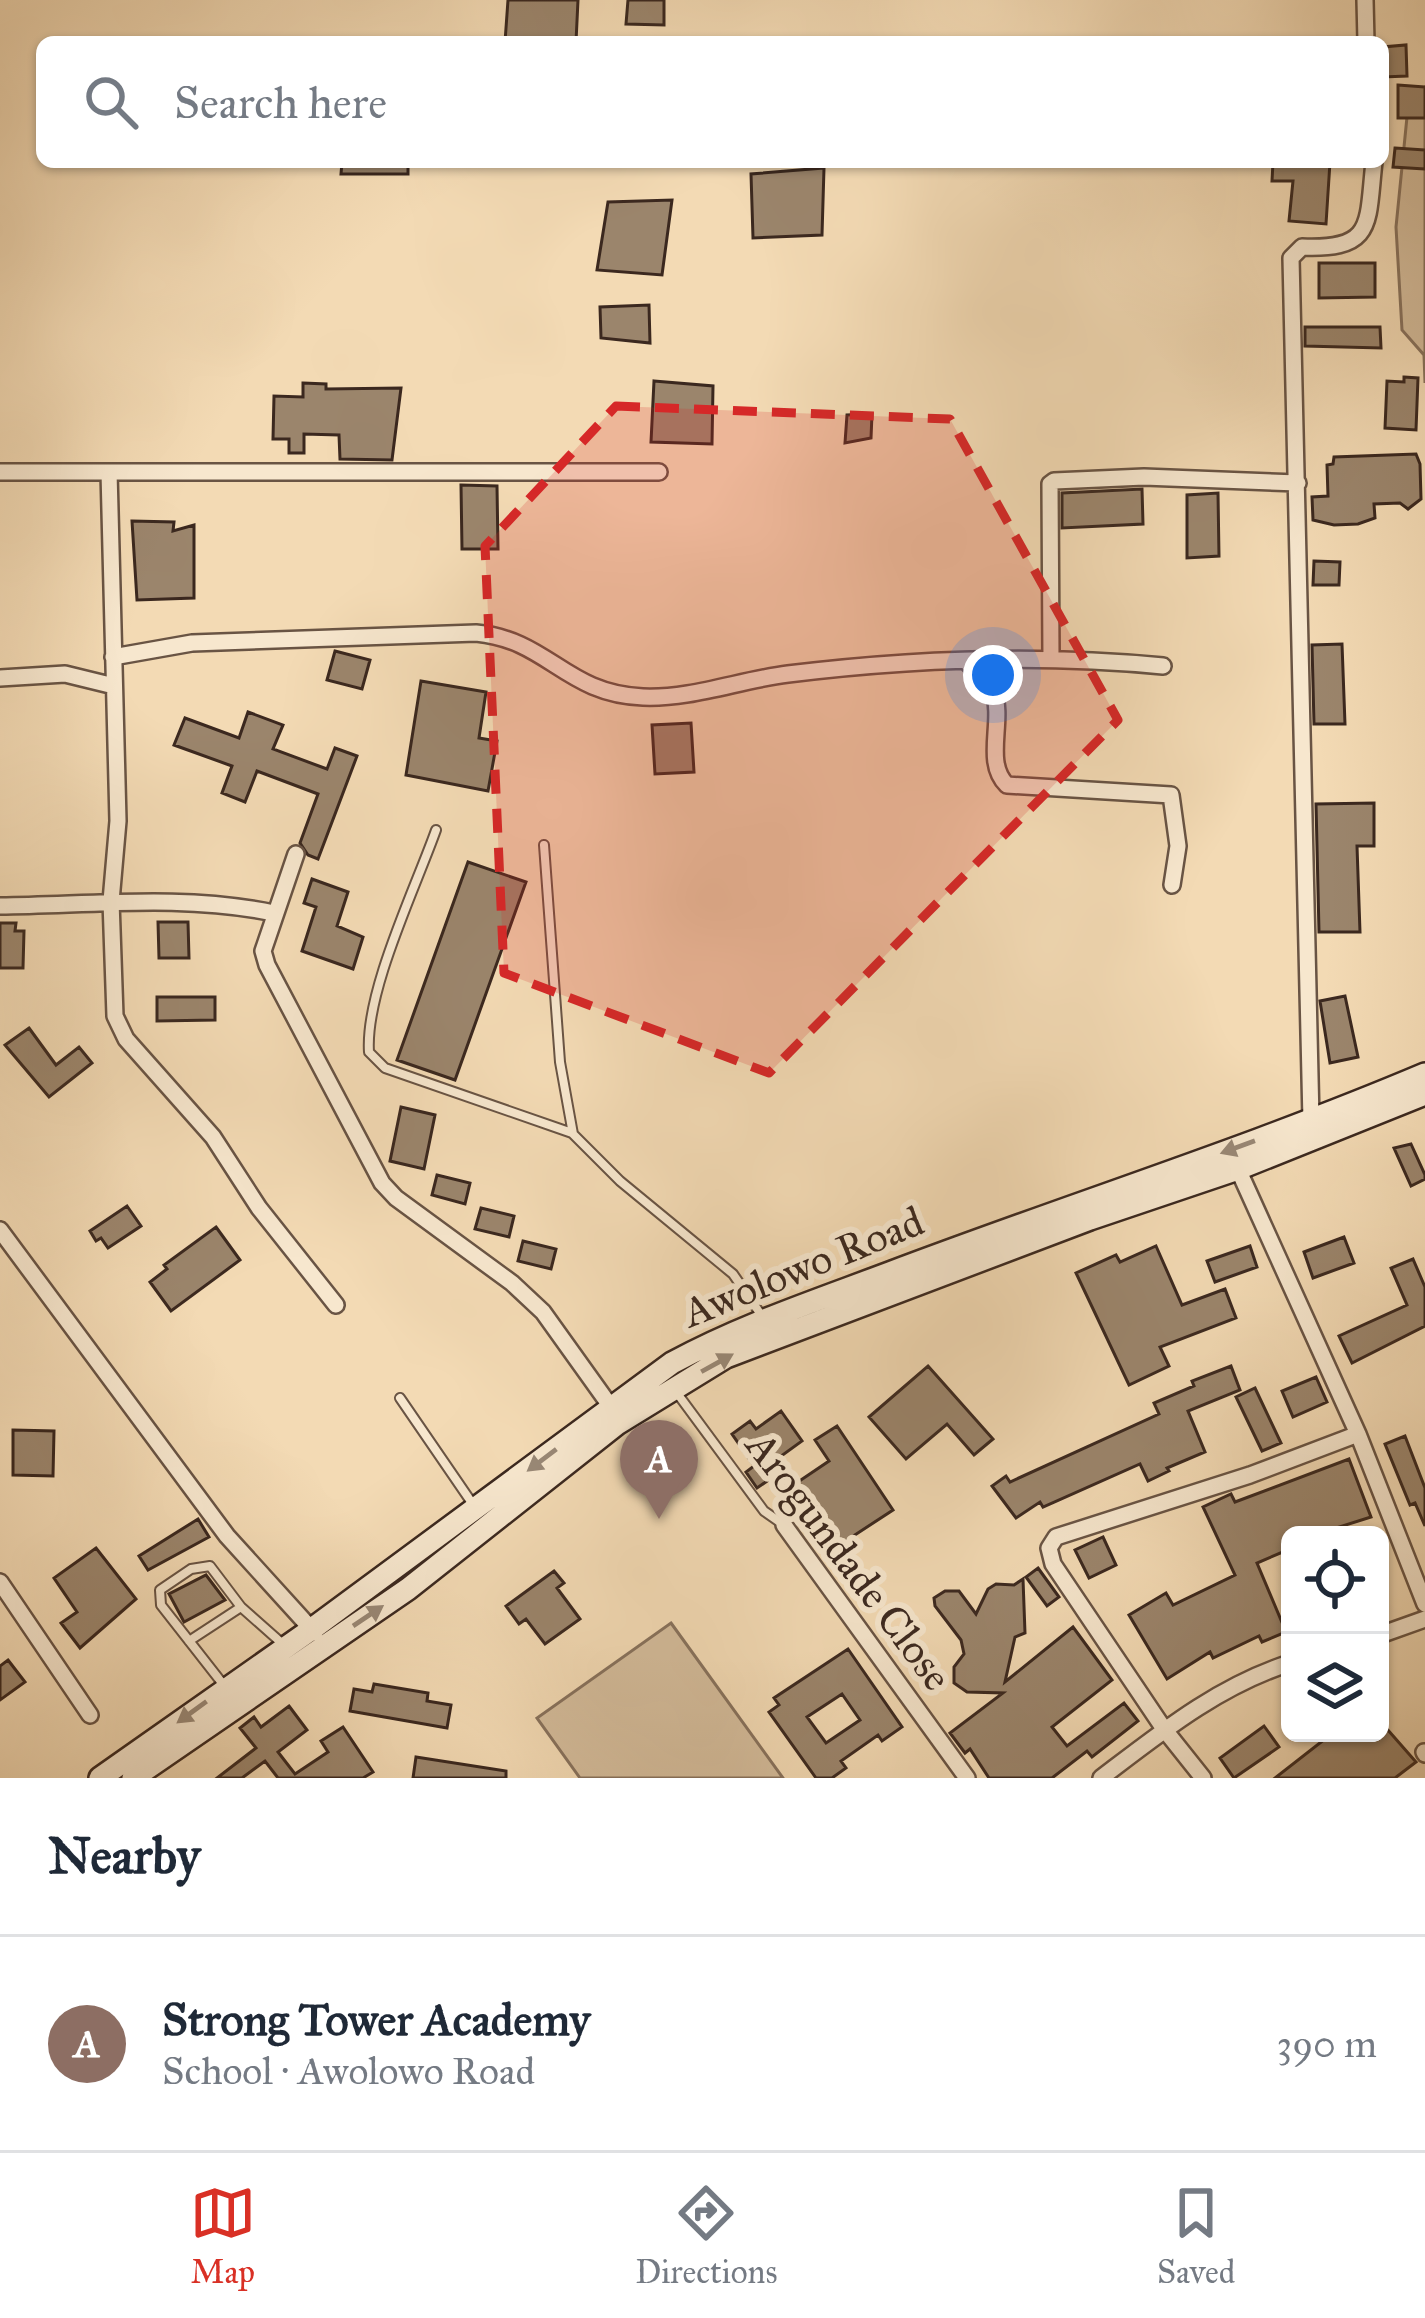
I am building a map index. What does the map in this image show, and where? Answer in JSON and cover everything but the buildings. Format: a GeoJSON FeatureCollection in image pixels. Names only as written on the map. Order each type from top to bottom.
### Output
{"type":"FeatureCollection","features":[{"type":"Feature","properties":{"kind":"main road","name":"Awolowo Road"},"geometry":{"type":"LineString","coordinates":[[133,1778],[611,1407],[672,1363],[716,1339],[1425,1074]]}},
{"type":"Feature","properties":{"kind":"main road","name":"Awolowo Road"},"geometry":{"type":"LineString","coordinates":[[100,1778],[286,1647],[318,1637],[408,1589],[617,1424],[726,1357],[1238,1169],[1425,1094]]}},
{"type":"Feature","properties":{"kind":"street"},"geometry":{"type":"LineString","coordinates":[[1365,0],[1366,36]]}},
{"type":"Feature","properties":{"kind":"street"},"geometry":{"type":"LineString","coordinates":[[1311,1120],[1291,258],[1302,247],[1338,248],[1352,243],[1368,215],[1373,168]]}},
{"type":"Feature","properties":{"kind":"street"},"geometry":{"type":"LineString","coordinates":[[0,472],[658,472]]}},
{"type":"Feature","properties":{"kind":"street"},"geometry":{"type":"LineString","coordinates":[[109,472],[118,821],[111,901],[115,1016],[126,1039],[213,1137],[259,1208],[336,1305]]}},
{"type":"Feature","properties":{"kind":"street"},"geometry":{"type":"LineString","coordinates":[[1051,659],[1049,484],[1144,477],[1298,483]]}},
{"type":"Feature","properties":{"kind":"street"},"geometry":{"type":"LineString","coordinates":[[113,657],[192,643],[476,633],[506,636],[526,645],[592,689],[649,697],[792,674],[967,662],[1051,659],[1163,666]]}},
{"type":"Feature","properties":{"kind":"street"},"geometry":{"type":"LineString","coordinates":[[967,662],[994,694],[996,763],[1007,785],[1172,795],[1178,846],[1172,885]]}},
{"type":"Feature","properties":{"kind":"street"},"geometry":{"type":"LineString","coordinates":[[0,678],[65,674],[114,686]]}},
{"type":"Feature","properties":{"kind":"street"},"geometry":{"type":"LineString","coordinates":[[296,854],[263,951],[382,1183],[543,1312],[611,1407]]}},
{"type":"Feature","properties":{"kind":"street"},"geometry":{"type":"LineString","coordinates":[[0,906],[111,901],[231,904],[274,913]]}},
{"type":"Feature","properties":{"kind":"street"},"geometry":{"type":"LineString","coordinates":[[1238,1169],[1358,1434],[1425,1604]]}},
{"type":"Feature","properties":{"kind":"street"},"geometry":{"type":"LineString","coordinates":[[0,1229],[227,1536],[318,1637]]}},
{"type":"Feature","properties":{"kind":"street"},"geometry":{"type":"LineString","coordinates":[[1203,1778],[1164,1729],[1053,1564],[1049,1548],[1056,1537],[1250,1475],[1358,1434]]}},
{"type":"Feature","properties":{"kind":"street","name":"Arogundade Close"},"geometry":{"type":"LineString","coordinates":[[784,1525],[968,1778]]}},
{"type":"Feature","properties":{"kind":"street"},"geometry":{"type":"LineString","coordinates":[[0,1582],[90,1715]]}},
{"type":"Feature","properties":{"kind":"street"},"geometry":{"type":"LineString","coordinates":[[1383,1634],[1425,1619]]}},
{"type":"Feature","properties":{"kind":"street"},"geometry":{"type":"LineString","coordinates":[[1101,1778],[1164,1729],[1262,1672],[1281,1666]]}},
{"type":"Feature","properties":{"kind":"lane"},"geometry":{"type":"LineString","coordinates":[[436,830],[388,959],[368,1030],[369,1052],[385,1068],[573,1134]]}},
{"type":"Feature","properties":{"kind":"lane"},"geometry":{"type":"LineString","coordinates":[[544,844],[560,1062],[573,1134],[671,1226],[733,1274],[764,1321]]}},
{"type":"Feature","properties":{"kind":"lane","name":"Arogundade Close"},"geometry":{"type":"LineString","coordinates":[[673,1388],[764,1511],[784,1525]]}},
{"type":"Feature","properties":{"kind":"lane"},"geometry":{"type":"LineString","coordinates":[[400,1398],[477,1510]]}},
{"type":"Feature","properties":{"kind":"lane"},"geometry":{"type":"LineString","coordinates":[[226,1688],[158,1599],[160,1590],[191,1569],[202,1565],[216,1569],[241,1607],[286,1647]]}},
{"type":"Feature","properties":{"kind":"lane"},"geometry":{"type":"LineString","coordinates":[[189,1641],[241,1607]]}},
{"type":"Feature","properties":{"kind":"highlighted area"},"geometry":{"type":"Polygon","coordinates":[[[616,406],[950,419],[1118,720],[769,1073],[504,973],[485,546],[616,406]]]}},
{"type":"Feature","properties":{"kind":"shaded area"},"geometry":{"type":"Polygon","coordinates":[[[1425,87],[1425,383],[1424,355],[1402,330],[1396,227],[1409,97],[1425,87]]]}},
{"type":"Feature","properties":{"kind":"shaded area"},"geometry":{"type":"Polygon","coordinates":[[[671,1623],[783,1778],[580,1778],[537,1718],[671,1623]]]}},
{"type":"Feature","properties":{"kind":"place","name":"Strong Tower Academy"},"geometry":{"type":"Point","coordinates":[659,1519]}}]}
